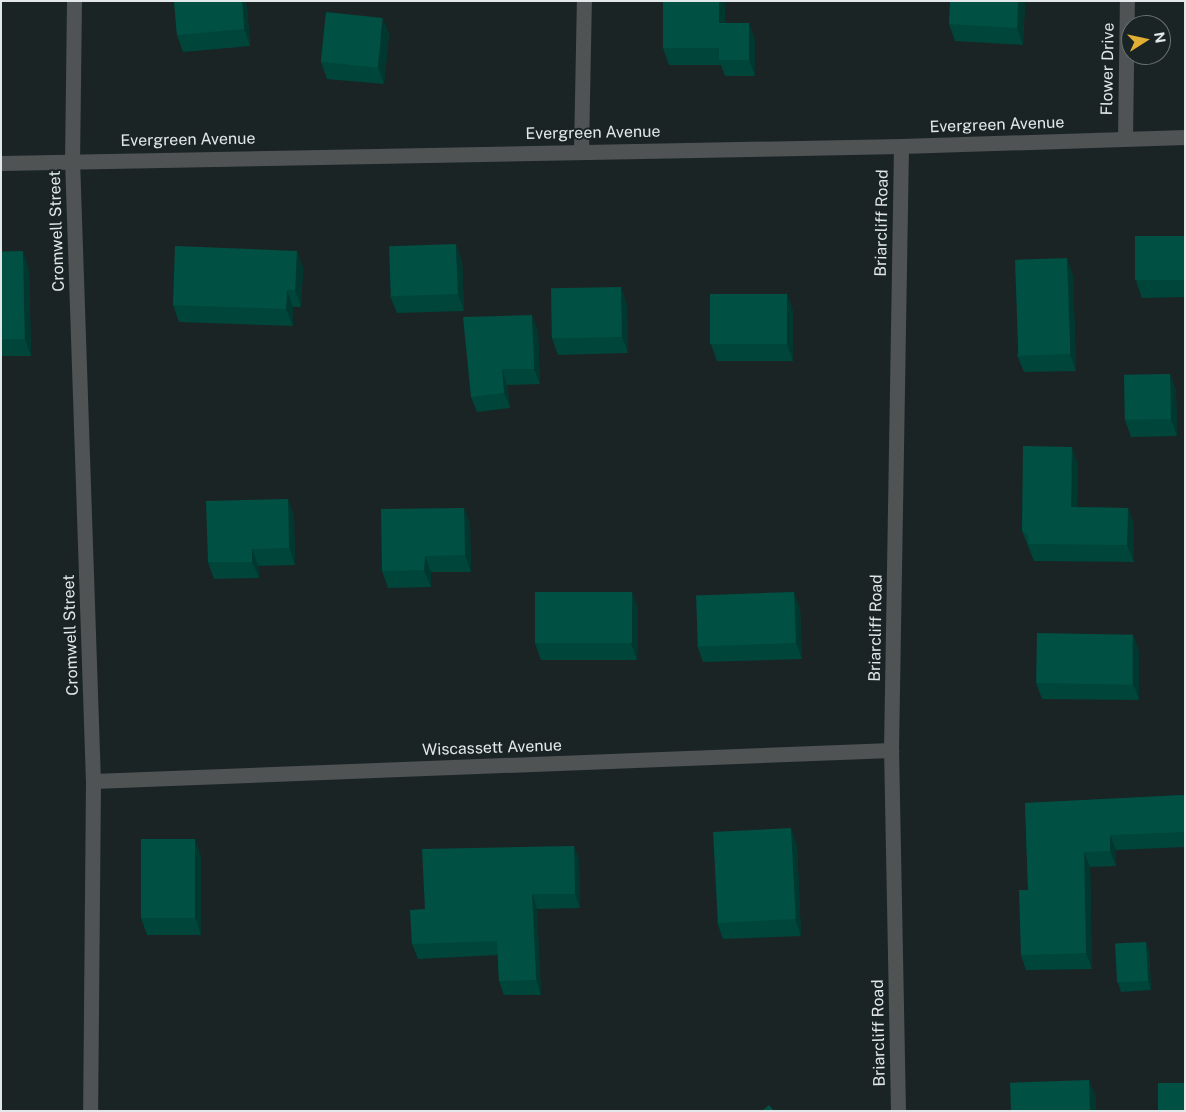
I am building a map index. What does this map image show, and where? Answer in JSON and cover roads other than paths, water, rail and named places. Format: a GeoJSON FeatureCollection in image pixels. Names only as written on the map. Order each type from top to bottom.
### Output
{"type":"FeatureCollection","features":[{"type":"Feature","properties":{"kind":"street","name":"Cromwell Street"},"geometry":{"type":"LineString","coordinates":[[74,1],[72,159],[93,781],[90,1111]]}},
{"type":"Feature","properties":{"kind":"street"},"geometry":{"type":"LineString","coordinates":[[581,151],[584,1]]}},
{"type":"Feature","properties":{"kind":"street","name":"Flower Drive"},"geometry":{"type":"LineString","coordinates":[[1124,138],[1127,1]]}},
{"type":"Feature","properties":{"kind":"street","name":"Evergreen Avenue"},"geometry":{"type":"LineString","coordinates":[[1,163],[72,159],[901,146],[1185,137]]}},
{"type":"Feature","properties":{"kind":"street","name":"Briarcliff Road"},"geometry":{"type":"LineString","coordinates":[[898,1111],[892,750],[901,146]]}},
{"type":"Feature","properties":{"kind":"street","name":"Wiscassett Avenue"},"geometry":{"type":"LineString","coordinates":[[93,781],[892,750]]}}]}
